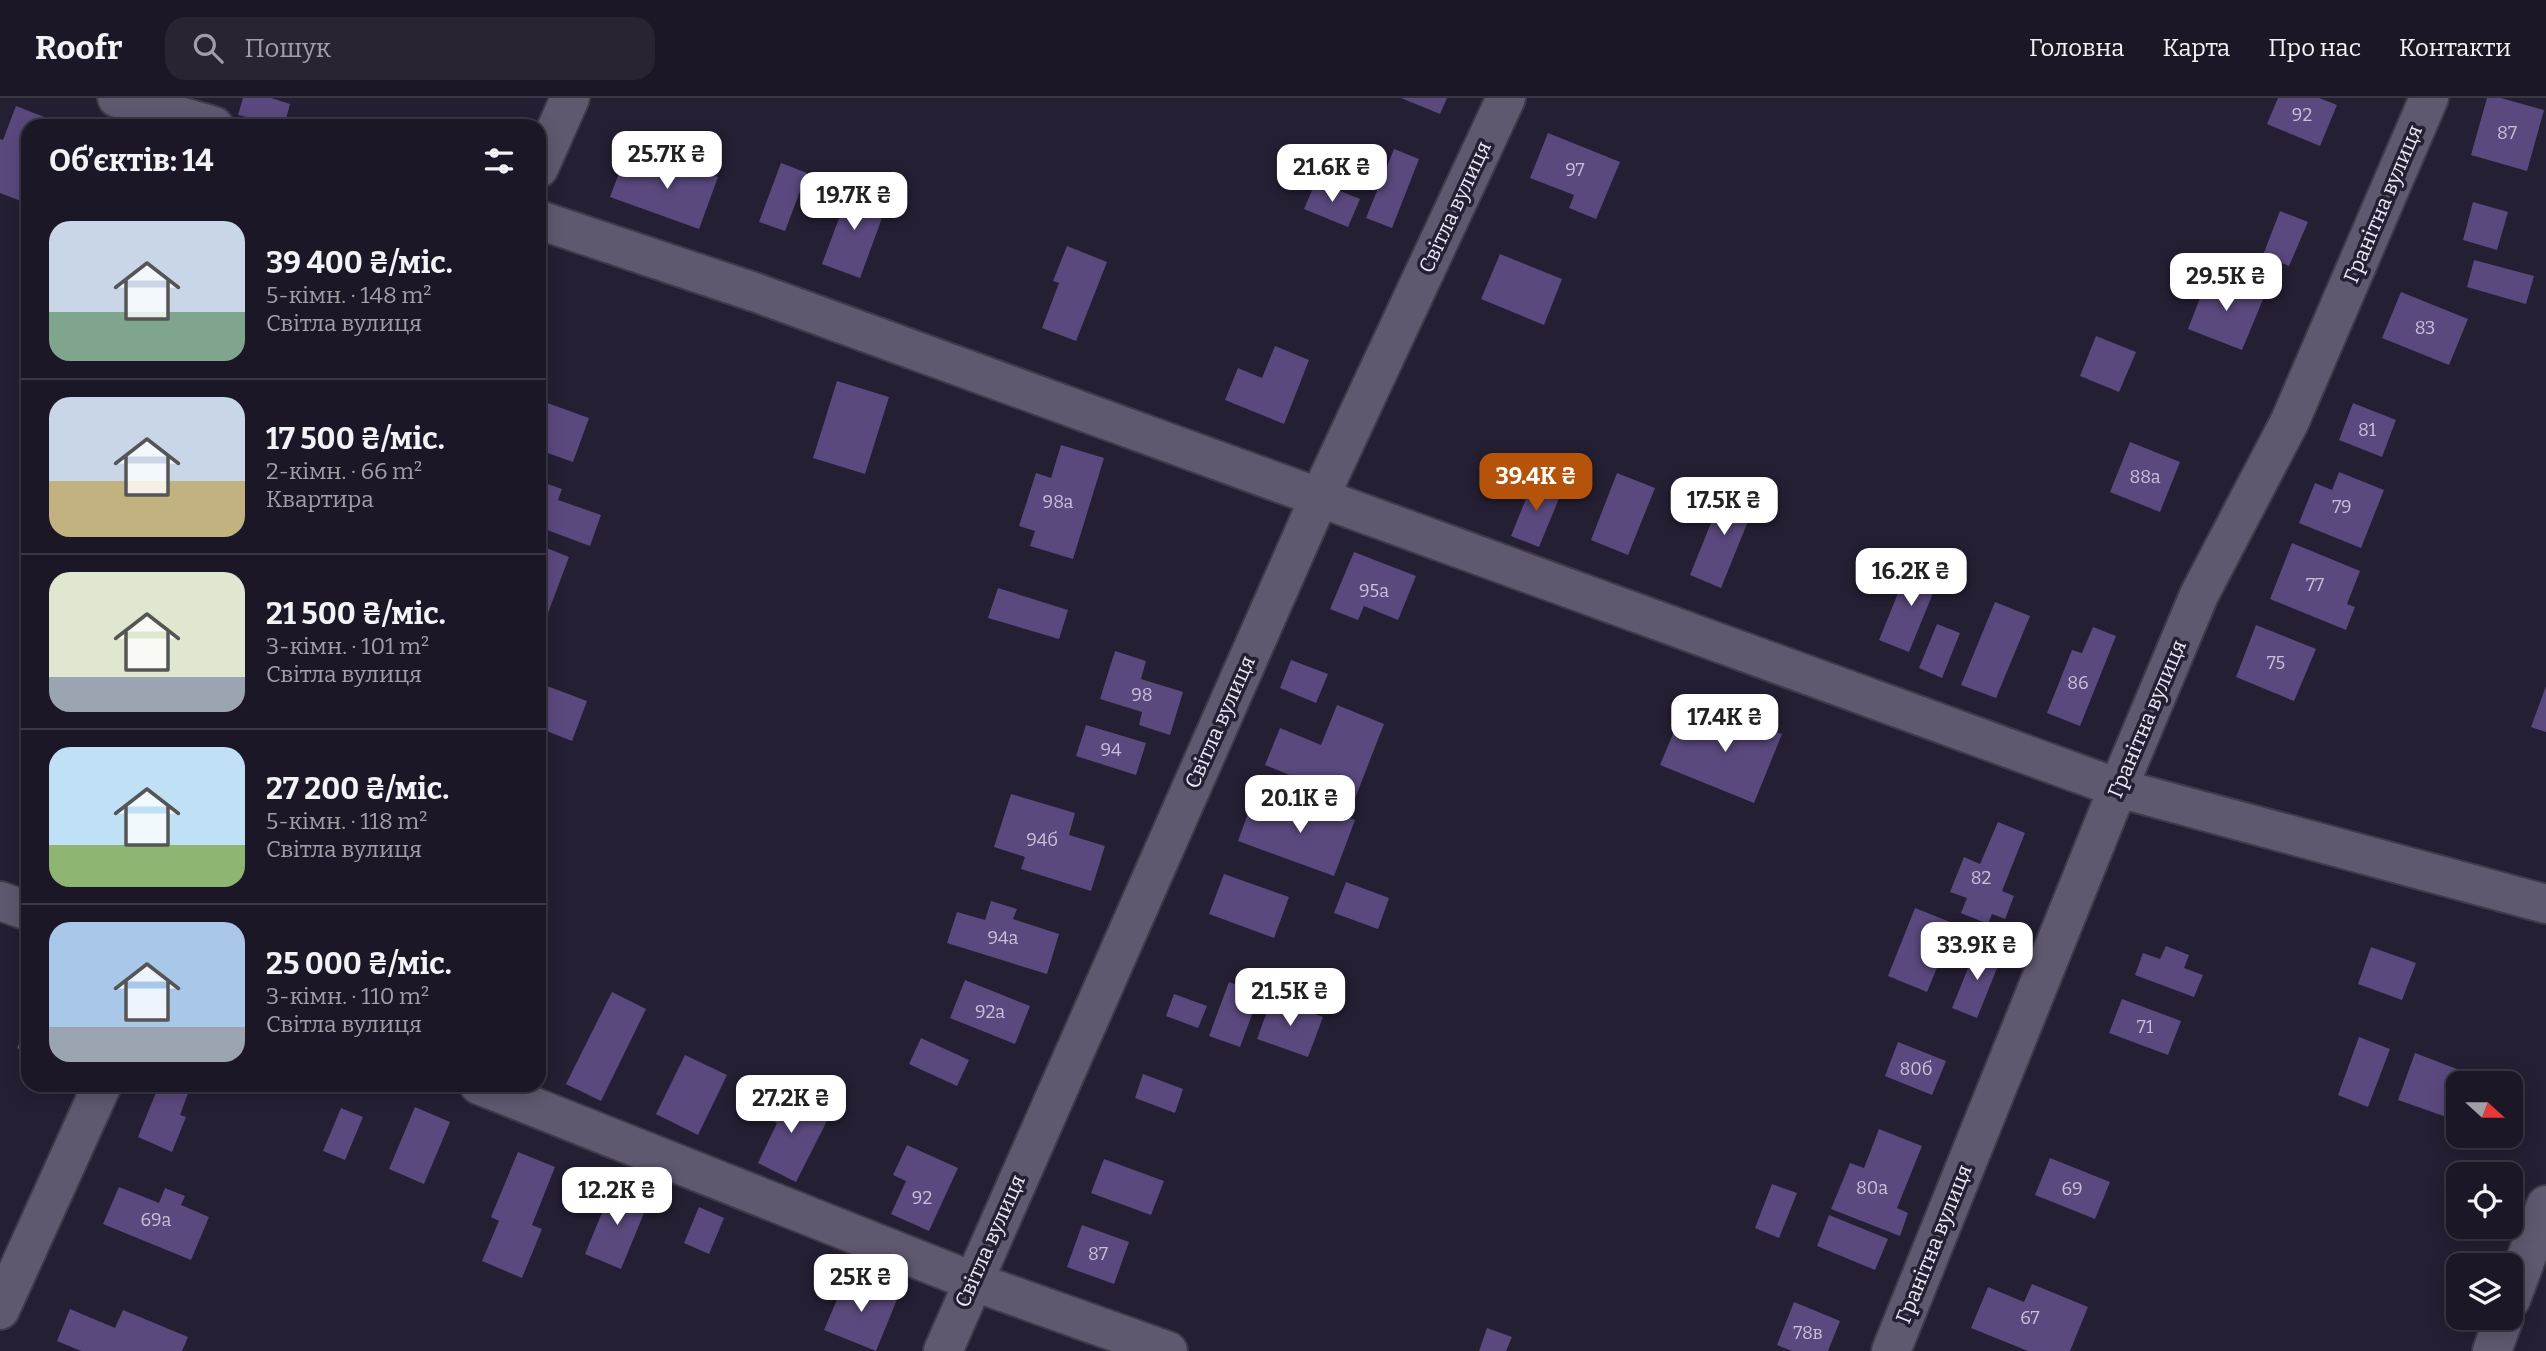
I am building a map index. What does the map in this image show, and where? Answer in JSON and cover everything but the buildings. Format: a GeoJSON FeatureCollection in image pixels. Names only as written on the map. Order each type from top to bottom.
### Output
{"type":"FeatureCollection","features":[{"type":"Feature","properties":{"kind":"street"},"geometry":{"type":"LineString","coordinates":[[117,98],[190,119]]}},
{"type":"Feature","properties":{"kind":"street"},"geometry":{"type":"LineString","coordinates":[[546,152],[570,98]]}},
{"type":"Feature","properties":{"kind":"street","name":"Світла вулиця"},"geometry":{"type":"LineString","coordinates":[[943,1351],[1320,496],[1506,98]]}},
{"type":"Feature","properties":{"kind":"street","name":"Гранітна вулиця"},"geometry":{"type":"LineString","coordinates":[[1891,1351],[2118,788],[2199,595],[2290,421],[2429,98]]}},
{"type":"Feature","properties":{"kind":"street"},"geometry":{"type":"LineString","coordinates":[[546,222],[757,293],[2118,788],[2546,904]]}},
{"type":"Feature","properties":{"kind":"street"},"geometry":{"type":"LineString","coordinates":[[0,901],[21,908]]}},
{"type":"Feature","properties":{"kind":"street"},"geometry":{"type":"LineString","coordinates":[[0,1310],[99,1092]]}},
{"type":"Feature","properties":{"kind":"street"},"geometry":{"type":"LineString","coordinates":[[497,1092],[972,1281],[1168,1351]]}},
{"type":"Feature","properties":{"kind":"street"},"geometry":{"type":"LineString","coordinates":[[2523,1267],[2546,1205]]}},
{"type":"Feature","properties":{"kind":"street"},"geometry":{"type":"LineString","coordinates":[[2492,1351],[2500,1330]]}}]}
